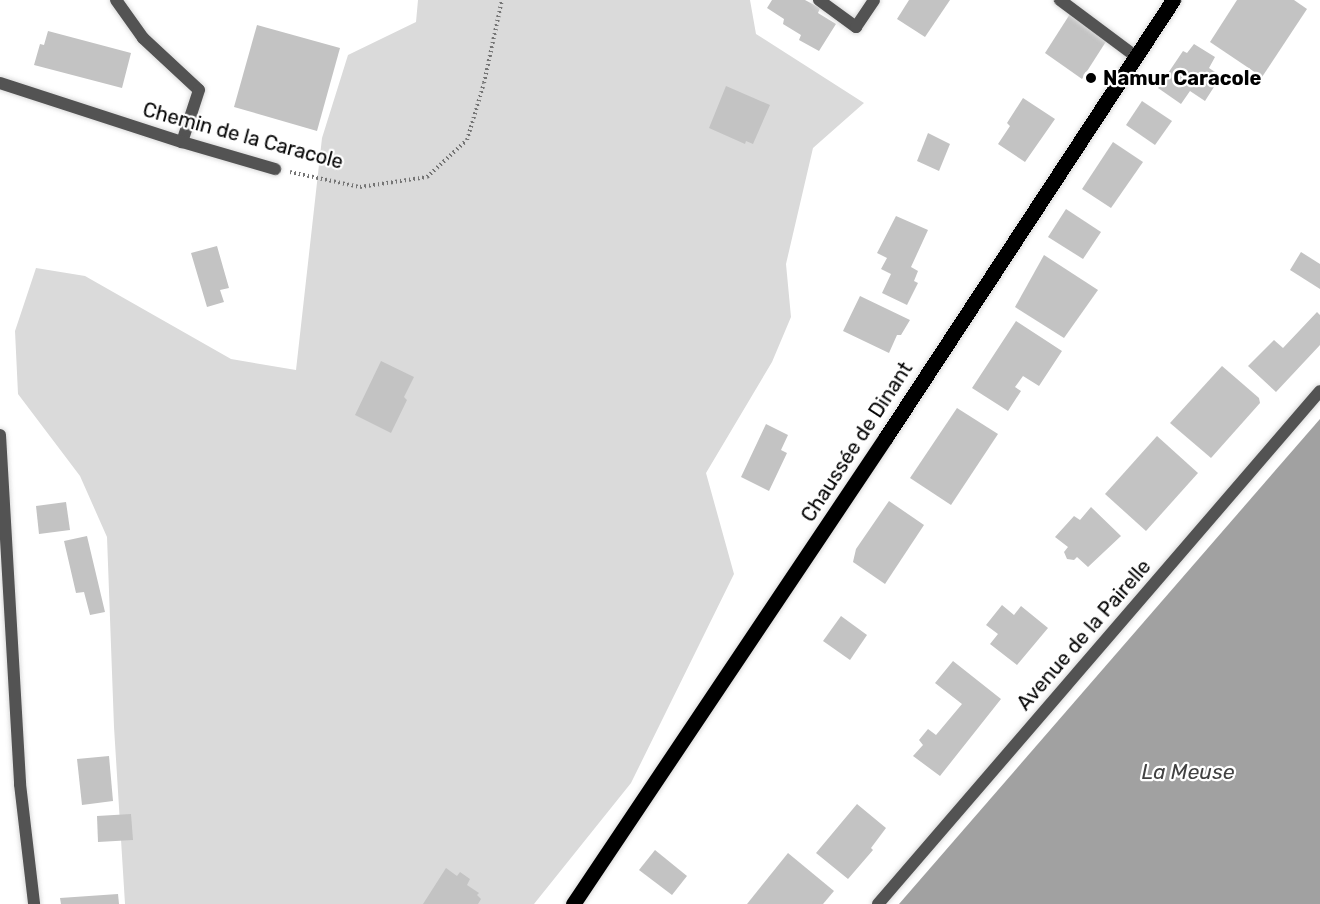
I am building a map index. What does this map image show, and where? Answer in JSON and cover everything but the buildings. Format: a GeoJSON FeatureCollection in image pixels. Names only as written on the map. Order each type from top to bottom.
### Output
{"type":"FeatureCollection","features":[{"type":"Feature","properties":{"kind":"main road","name":"Chaussée de Dinant"},"geometry":{"type":"LineString","coordinates":[[573,904],[867,466],[1173,0]]}},
{"type":"Feature","properties":{"kind":"street"},"geometry":{"type":"LineString","coordinates":[[116,0],[143,38],[199,90],[182,142]]}},
{"type":"Feature","properties":{"kind":"street"},"geometry":{"type":"LineString","coordinates":[[819,0],[856,27],[874,0]]}},
{"type":"Feature","properties":{"kind":"street"},"geometry":{"type":"LineString","coordinates":[[1060,0],[1135,56]]}},
{"type":"Feature","properties":{"kind":"street","name":"Chemin de la Caracole"},"geometry":{"type":"LineString","coordinates":[[0,83],[182,142],[275,169]]}},
{"type":"Feature","properties":{"kind":"street","name":"Avenue de la Pairelle"},"geometry":{"type":"LineString","coordinates":[[878,904],[1320,391]]}},
{"type":"Feature","properties":{"kind":"street"},"geometry":{"type":"LineString","coordinates":[[0,435],[21,784],[34,904]]}},
{"type":"Feature","properties":{"kind":"path","name":"Chemin de la Caracole"},"geometry":{"type":"LineString","coordinates":[[275,169],[360,187],[427,177],[467,140],[484,83],[502,0]]}},
{"type":"Feature","properties":{"kind":"shaded area"},"geometry":{"type":"Polygon","coordinates":[[[418,0],[750,0],[756,34],[864,103],[813,148],[786,264],[791,317],[772,362],[706,473],[734,574],[631,783],[534,904],[125,904],[114,727],[107,537],[80,476],[18,394],[15,331],[36,268],[85,276],[231,359],[296,370],[322,138],[348,55],[416,22],[418,0]]]}},
{"type":"Feature","properties":{"kind":"water","name":"La Meuse"},"geometry":{"type":"Polygon","coordinates":[[[1320,419],[1320,904],[899,904],[1320,419]]]}},
{"type":"Feature","properties":{"kind":"place","name":"Namur Caracole"},"geometry":{"type":"Point","coordinates":[1091,78]}}]}
